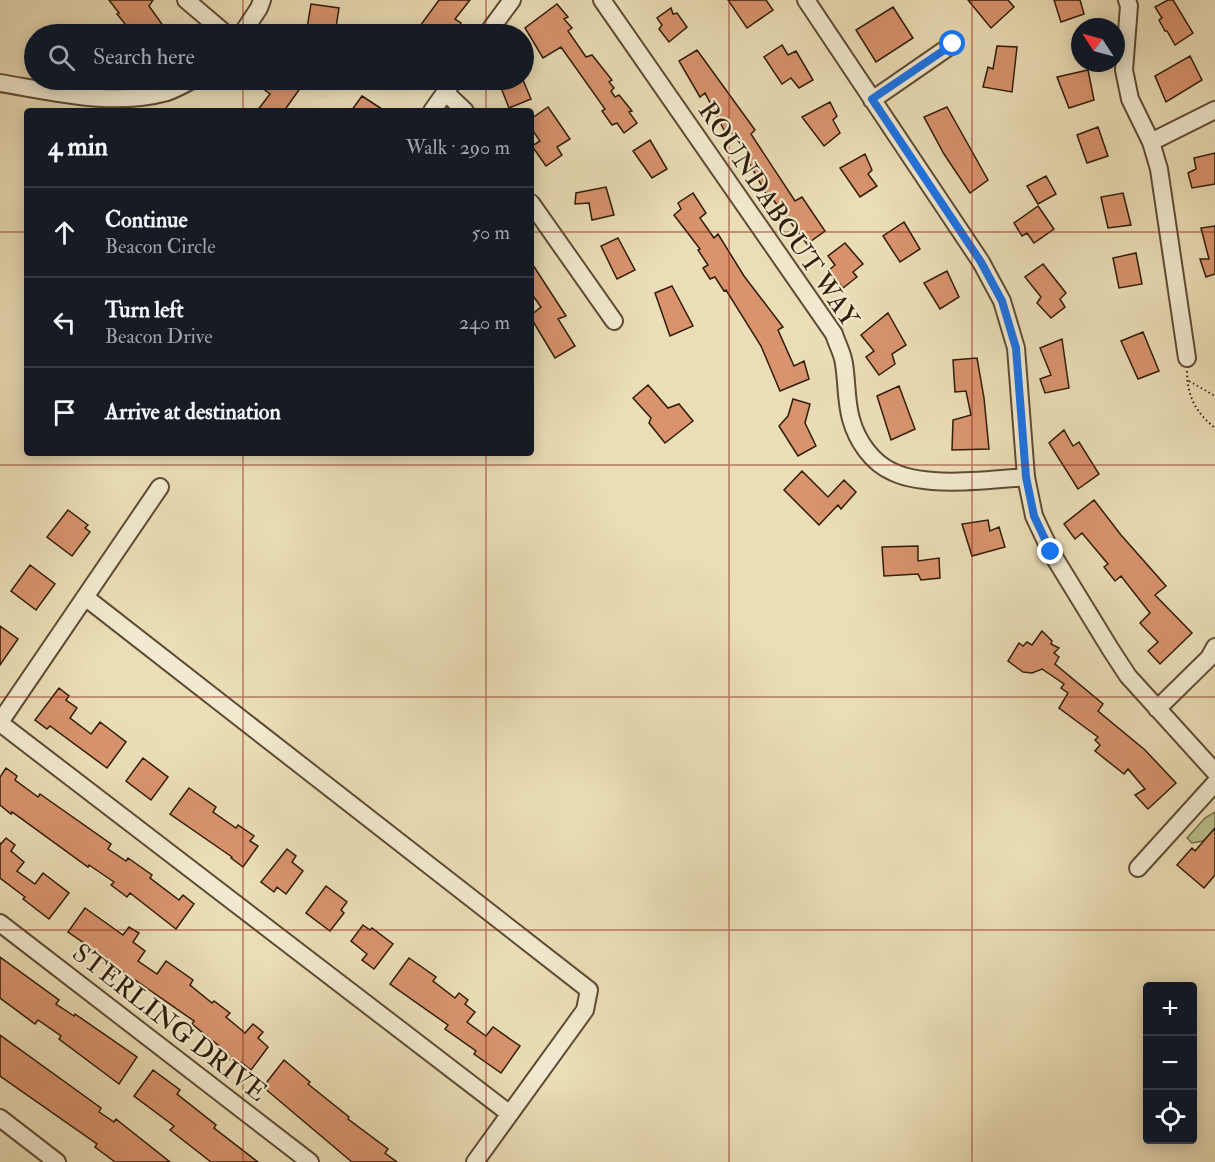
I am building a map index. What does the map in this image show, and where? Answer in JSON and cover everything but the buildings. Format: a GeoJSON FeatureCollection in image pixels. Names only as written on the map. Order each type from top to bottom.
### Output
{"type":"FeatureCollection","features":[{"type":"Feature","properties":{"kind":"street"},"geometry":{"type":"LineString","coordinates":[[186,0],[214,24]]}},
{"type":"Feature","properties":{"kind":"street"},"geometry":{"type":"LineString","coordinates":[[249,24],[262,0]]}},
{"type":"Feature","properties":{"kind":"street"},"geometry":{"type":"LineString","coordinates":[[494,24],[512,0]]}},
{"type":"Feature","properties":{"kind":"street","name":"ROUNDABOUT WAY"},"geometry":{"type":"LineString","coordinates":[[602,0],[834,334],[844,362],[850,418],[858,439],[872,457],[892,472],[914,479],[943,481],[1026,477]]}},
{"type":"Feature","properties":{"kind":"street"},"geometry":{"type":"LineString","coordinates":[[806,0],[981,262],[1002,301],[1016,348],[1026,477],[1034,516],[1051,552],[1128,676],[1215,772]]}},
{"type":"Feature","properties":{"kind":"street"},"geometry":{"type":"LineString","coordinates":[[1128,0],[1124,70],[1130,99],[1151,142],[1159,169],[1187,358]]}},
{"type":"Feature","properties":{"kind":"street"},"geometry":{"type":"LineString","coordinates":[[872,99],[953,44]]}},
{"type":"Feature","properties":{"kind":"street"},"geometry":{"type":"LineString","coordinates":[[0,83],[24,87]]}},
{"type":"Feature","properties":{"kind":"street"},"geometry":{"type":"LineString","coordinates":[[42,90],[136,105],[171,90]]}},
{"type":"Feature","properties":{"kind":"street"},"geometry":{"type":"LineString","coordinates":[[434,108],[447,90]]}},
{"type":"Feature","properties":{"kind":"street"},"geometry":{"type":"LineString","coordinates":[[452,90],[463,108]]}},
{"type":"Feature","properties":{"kind":"street"},"geometry":{"type":"LineString","coordinates":[[1151,142],[1215,110]]}},
{"type":"Feature","properties":{"kind":"street"},"geometry":{"type":"LineString","coordinates":[[534,207],[614,321]]}},
{"type":"Feature","properties":{"kind":"street"},"geometry":{"type":"LineString","coordinates":[[160,487],[0,723],[510,1114]]}},
{"type":"Feature","properties":{"kind":"street"},"geometry":{"type":"LineString","coordinates":[[85,597],[589,990],[585,1010],[475,1162]]}},
{"type":"Feature","properties":{"kind":"street"},"geometry":{"type":"LineString","coordinates":[[1157,709],[1209,658],[1215,647]]}},
{"type":"Feature","properties":{"kind":"street"},"geometry":{"type":"LineString","coordinates":[[1138,868],[1215,783]]}},
{"type":"Feature","properties":{"kind":"street","name":"STERLING DRIVE"},"geometry":{"type":"LineString","coordinates":[[0,923],[310,1162]]}},
{"type":"Feature","properties":{"kind":"street"},"geometry":{"type":"LineString","coordinates":[[0,1118],[57,1162]]}},
{"type":"Feature","properties":{"kind":"path"},"geometry":{"type":"LineString","coordinates":[[1187,358],[1187,380],[1191,400],[1203,418],[1215,428]]}},
{"type":"Feature","properties":{"kind":"path"},"geometry":{"type":"LineString","coordinates":[[1187,380],[1215,396]]}},
{"type":"Feature","properties":{"kind":"green space"},"geometry":{"type":"Polygon","coordinates":[[[1215,812],[1215,829],[1203,841],[1192,843],[1187,838],[1205,818],[1215,812]]]}},
{"type":"Feature","properties":{"kind":"route"},"geometry":{"type":"LineString","coordinates":[[953,44],[872,99],[981,262],[1002,301],[1016,348],[1026,477],[1034,516],[1051,552]]}}]}
